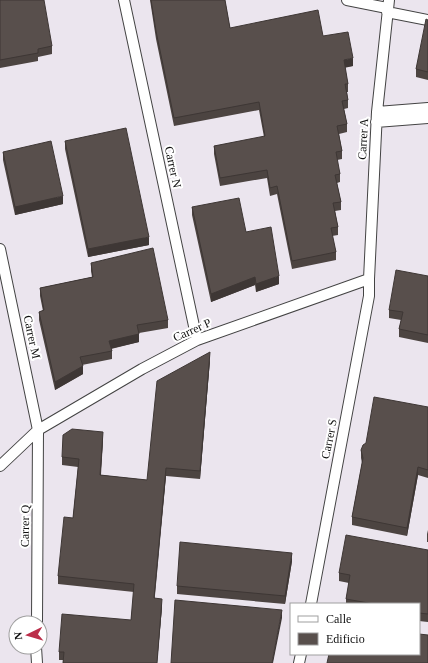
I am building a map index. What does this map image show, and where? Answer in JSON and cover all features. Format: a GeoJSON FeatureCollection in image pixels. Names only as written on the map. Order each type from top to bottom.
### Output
{"type":"FeatureCollection","features":[{"type":"Feature","properties":{"kind":"street","name":"Carrer N"},"geometry":{"type":"LineString","coordinates":[[124,0],[196,340]]}},
{"type":"Feature","properties":{"kind":"street"},"geometry":{"type":"LineString","coordinates":[[347,0],[388,7],[428,20]]}},
{"type":"Feature","properties":{"kind":"street","name":"Carrer A"},"geometry":{"type":"LineString","coordinates":[[369,279],[377,117],[388,7]]}},
{"type":"Feature","properties":{"kind":"street"},"geometry":{"type":"LineString","coordinates":[[377,117],[428,108]]}},
{"type":"Feature","properties":{"kind":"street"},"geometry":{"type":"LineString","coordinates":[[377,117],[428,118]]}},
{"type":"Feature","properties":{"kind":"street","name":"Carrer M"},"geometry":{"type":"LineString","coordinates":[[0,250],[38,430]]}},
{"type":"Feature","properties":{"kind":"street","name":"Carrer P"},"geometry":{"type":"LineString","coordinates":[[0,466],[38,430],[142,369],[196,340],[369,279]]}},
{"type":"Feature","properties":{"kind":"street","name":"Carrer S"},"geometry":{"type":"LineString","coordinates":[[311,603],[369,296],[369,279]]}},
{"type":"Feature","properties":{"kind":"street","name":"Carrer Q"},"geometry":{"type":"LineString","coordinates":[[37,615],[38,430]]}},
{"type":"Feature","properties":{"kind":"shaded area"},"geometry":{"type":"Polygon","coordinates":[[[0,0],[428,0],[428,663],[0,663],[0,0]]]}},
{"type":"Feature","properties":{"kind":"building"},"geometry":{"type":"Polygon","coordinates":[[[0,0],[44,0],[52,46],[38,49],[38,53],[0,60],[0,0]]]}},
{"type":"Feature","properties":{"kind":"building"},"geometry":{"type":"Polygon","coordinates":[[[151,0],[225,0],[230,28],[318,10],[323,36],[348,32],[353,58],[344,60],[348,84],[345,84],[348,100],[342,101],[347,124],[337,126],[342,151],[336,152],[340,174],[335,175],[341,202],[333,203],[338,227],[331,228],[336,252],[292,261],[277,186],[270,188],[267,170],[220,178],[214,146],[265,136],[259,102],[174,118],[151,0]]]}},
{"type":"Feature","properties":{"kind":"building"},"geometry":{"type":"Polygon","coordinates":[[[426,19],[428,20],[428,72],[416,69],[426,19]]]}},
{"type":"Feature","properties":{"kind":"building"},"geometry":{"type":"Polygon","coordinates":[[[126,128],[149,237],[88,249],[65,141],[126,128]]]}},
{"type":"Feature","properties":{"kind":"building"},"geometry":{"type":"Polygon","coordinates":[[[51,141],[63,196],[15,207],[3,152],[51,141]]]}},
{"type":"Feature","properties":{"kind":"building"},"geometry":{"type":"Polygon","coordinates":[[[239,198],[246,232],[271,227],[279,276],[256,284],[255,277],[211,294],[192,207],[239,198]]]}},
{"type":"Feature","properties":{"kind":"building"},"geometry":{"type":"Polygon","coordinates":[[[153,248],[168,320],[137,325],[139,334],[109,341],[112,351],[80,357],[83,366],[55,382],[39,312],[44,310],[40,288],[93,277],[91,263],[153,248]]]}},
{"type":"Feature","properties":{"kind":"building"},"geometry":{"type":"Polygon","coordinates":[[[396,270],[428,276],[428,335],[399,329],[403,312],[389,310],[396,270]]]}},
{"type":"Feature","properties":{"kind":"building"},"geometry":{"type":"Polygon","coordinates":[[[210,352],[200,471],[166,468],[154,598],[162,599],[157,663],[63,663],[64,652],[59,652],[62,614],[131,620],[134,584],[58,576],[64,517],[73,518],[79,459],[62,457],[63,435],[72,429],[103,432],[100,475],[147,480],[157,381],[210,352]]]}},
{"type":"Feature","properties":{"kind":"building"},"geometry":{"type":"Polygon","coordinates":[[[374,397],[428,407],[428,470],[418,467],[407,528],[352,517],[363,458],[361,450],[363,445],[366,443],[374,397]]]}},
{"type":"Feature","properties":{"kind":"building"},"geometry":{"type":"Polygon","coordinates":[[[346,535],[428,550],[428,614],[420,613],[420,603],[368,603],[346,599],[350,575],[339,573],[346,535]]]}},
{"type":"Feature","properties":{"kind":"building"},"geometry":{"type":"Polygon","coordinates":[[[180,542],[292,553],[285,596],[177,586],[180,542]]]}},
{"type":"Feature","properties":{"kind":"building"},"geometry":{"type":"Polygon","coordinates":[[[175,600],[282,610],[272,663],[171,663],[175,600]]]}},
{"type":"Feature","properties":{"kind":"building"},"geometry":{"type":"Polygon","coordinates":[[[420,634],[428,635],[428,663],[327,663],[329,655],[420,655],[420,634]]]}}]}
